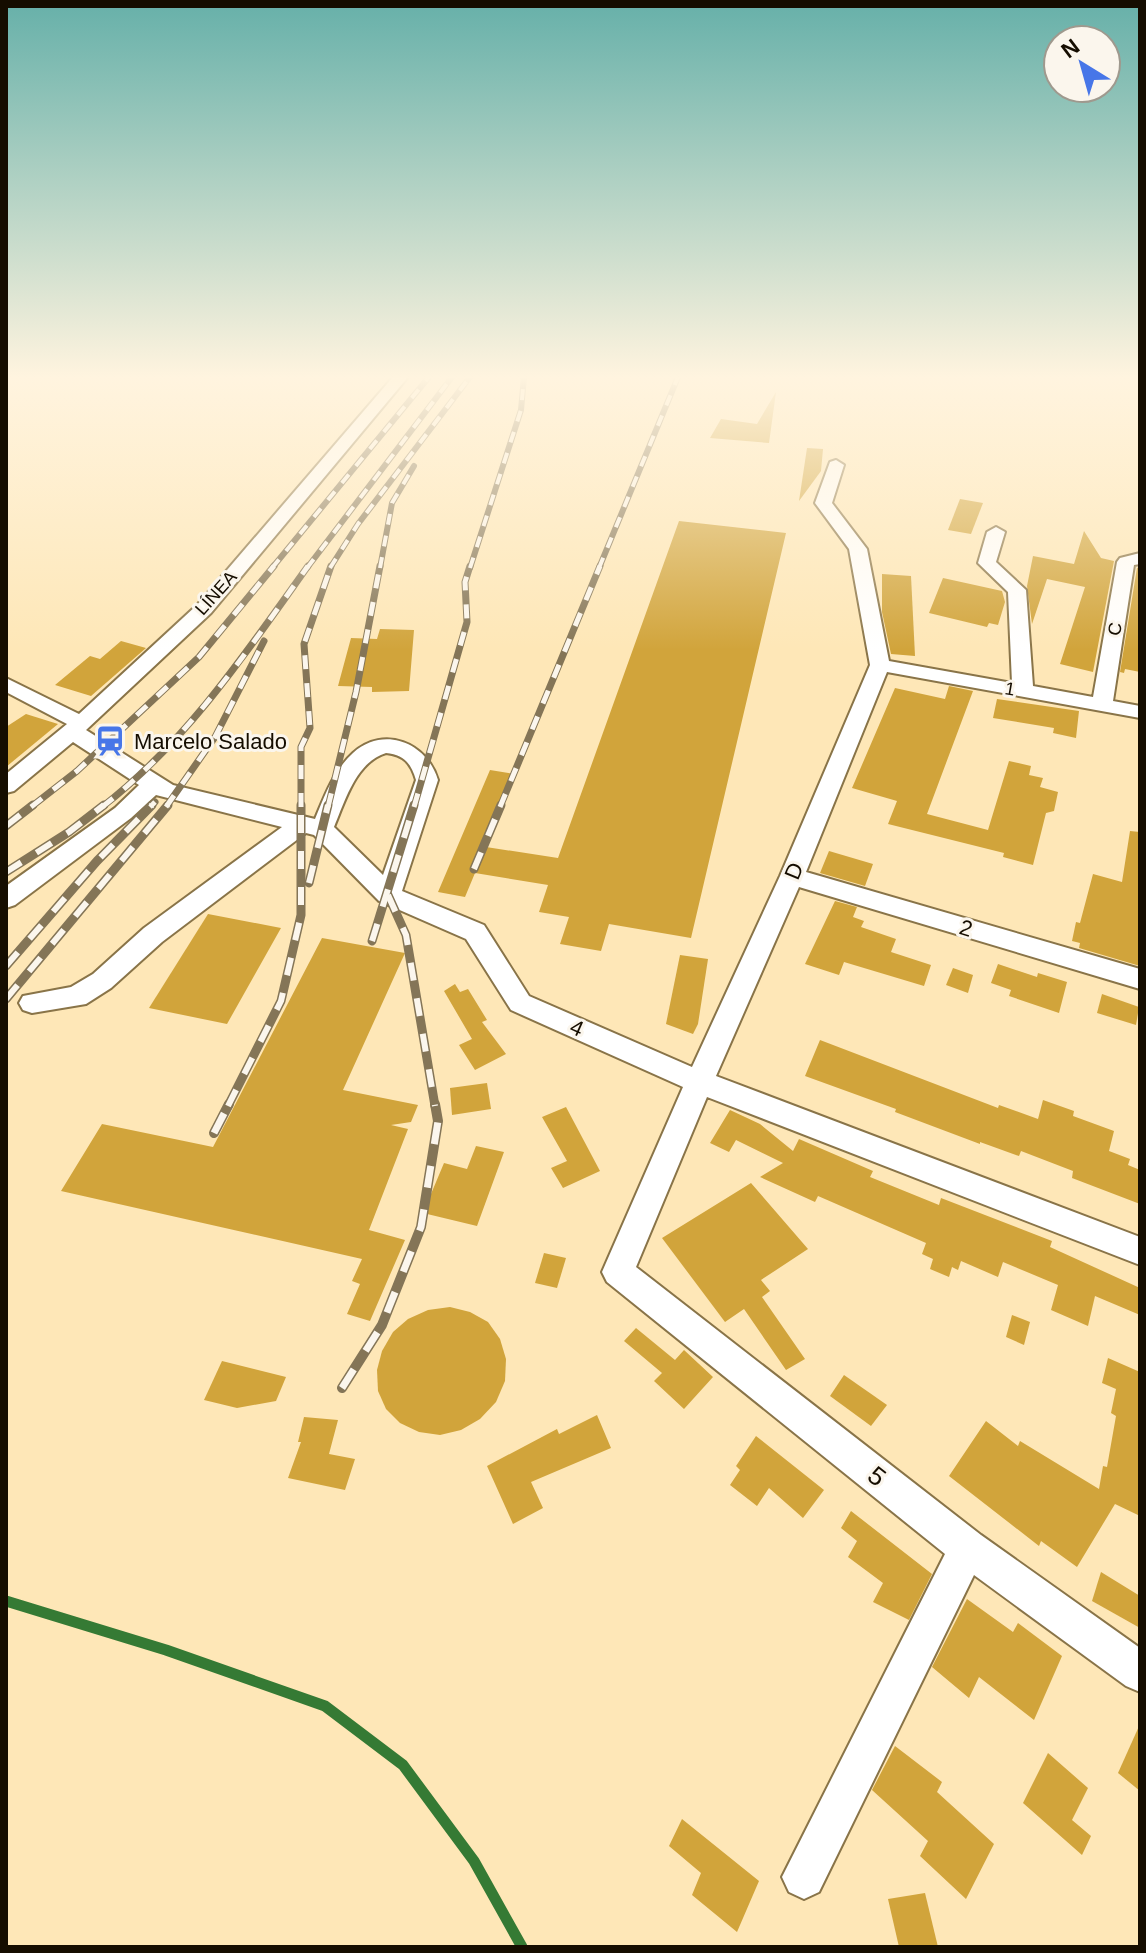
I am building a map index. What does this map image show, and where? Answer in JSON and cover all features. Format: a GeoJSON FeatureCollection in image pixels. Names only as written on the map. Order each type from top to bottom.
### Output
{"type":"FeatureCollection","features":[{"type":"Feature","properties":{"kind":"street","name":"LÍNEA"},"geometry":{"type":"LineString","coordinates":[[6,786],[77,727],[204,609],[324,468]]}},
{"type":"Feature","properties":{"kind":"street"},"geometry":{"type":"LineString","coordinates":[[835,468],[823,503],[858,549],[880,665]]}},
{"type":"Feature","properties":{"kind":"street"},"geometry":{"type":"LineString","coordinates":[[996,532],[987,563],[1017,590],[1023,691]]}},
{"type":"Feature","properties":{"kind":"street","name":"C"},"geometry":{"type":"LineString","coordinates":[[1102,704],[1126,562],[1136,558]]}},
{"type":"Feature","properties":{"kind":"street","name":"1"},"geometry":{"type":"LineString","coordinates":[[880,665],[1140,712]]}},
{"type":"Feature","properties":{"kind":"street","name":"D"},"geometry":{"type":"LineString","coordinates":[[618,1272],[792,876],[880,665]]}},
{"type":"Feature","properties":{"kind":"street"},"geometry":{"type":"LineString","coordinates":[[6,684],[77,727],[154,784],[175,794],[312,827]]}},
{"type":"Feature","properties":{"kind":"street"},"geometry":{"type":"LineString","coordinates":[[32,1003],[77,997],[102,981],[153,935],[312,827],[358,761],[376,748],[388,746],[413,753],[424,766],[427,780],[388,895]]}},
{"type":"Feature","properties":{"kind":"street"},"geometry":{"type":"LineString","coordinates":[[6,899],[123,813],[154,784]]}},
{"type":"Feature","properties":{"kind":"street","name":"4"},"geometry":{"type":"LineString","coordinates":[[312,827],[388,895],[475,932],[520,1003],[699,1082],[1140,1251]]}},
{"type":"Feature","properties":{"kind":"street","name":"2"},"geometry":{"type":"LineString","coordinates":[[792,876],[1140,979]]}},
{"type":"Feature","properties":{"kind":"street","name":"5"},"geometry":{"type":"LineString","coordinates":[[618,1272],[968,1548],[1140,1672]]}},
{"type":"Feature","properties":{"kind":"street"},"geometry":{"type":"LineString","coordinates":[[804,1877],[968,1548]]}},
{"type":"Feature","properties":{"kind":"building"},"geometry":{"type":"Polygon","coordinates":[[[804,468],[821,468],[821,471],[799,501],[804,468]]]}},
{"type":"Feature","properties":{"kind":"building"},"geometry":{"type":"Polygon","coordinates":[[[960,499],[983,503],[971,534],[948,530],[960,499]]]}},
{"type":"Feature","properties":{"kind":"building"},"geometry":{"type":"Polygon","coordinates":[[[679,521],[786,533],[691,938],[609,924],[601,951],[560,944],[569,917],[539,912],[548,885],[475,873],[465,897],[438,892],[490,770],[515,774],[486,847],[558,858],[679,521]]]}},
{"type":"Feature","properties":{"kind":"building"},"geometry":{"type":"Polygon","coordinates":[[[1084,531],[1101,558],[1114,561],[1093,672],[1060,664],[1085,587],[1047,579],[1032,624],[1027,586],[1033,556],[1074,564],[1084,531]]]}},
{"type":"Feature","properties":{"kind":"building"},"geometry":{"type":"Polygon","coordinates":[[[1140,567],[1140,672],[1125,669],[1124,673],[1120,672],[1137,568],[1140,567]]]}},
{"type":"Feature","properties":{"kind":"building"},"geometry":{"type":"Polygon","coordinates":[[[882,574],[911,576],[915,656],[891,654],[882,612],[882,574]]]}},
{"type":"Feature","properties":{"kind":"building"},"geometry":{"type":"Polygon","coordinates":[[[943,578],[1002,591],[1005,602],[998,625],[989,623],[987,627],[929,613],[943,578]]]}},
{"type":"Feature","properties":{"kind":"building"},"geometry":{"type":"Polygon","coordinates":[[[380,629],[414,630],[409,691],[372,692],[372,687],[338,686],[351,638],[377,639],[380,629]]]}},
{"type":"Feature","properties":{"kind":"building"},"geometry":{"type":"Polygon","coordinates":[[[121,641],[146,648],[91,696],[55,685],[90,656],[100,659],[121,641]]]}},
{"type":"Feature","properties":{"kind":"building"},"geometry":{"type":"Polygon","coordinates":[[[949,686],[973,691],[927,814],[988,830],[1009,761],[1031,766],[1029,775],[1043,778],[1040,787],[1058,792],[1054,811],[1046,813],[1033,865],[1003,857],[1004,853],[888,824],[897,801],[852,788],[895,688],[945,699],[949,686]]]}},
{"type":"Feature","properties":{"kind":"building"},"geometry":{"type":"Polygon","coordinates":[[[997,699],[1079,711],[1076,738],[1053,733],[1054,728],[993,718],[997,699]]]}},
{"type":"Feature","properties":{"kind":"building"},"geometry":{"type":"Polygon","coordinates":[[[26,714],[58,724],[6,767],[6,727],[26,714]]]}},
{"type":"Feature","properties":{"kind":"building"},"geometry":{"type":"Polygon","coordinates":[[[1130,831],[1140,832],[1140,966],[1079,948],[1080,943],[1072,941],[1093,874],[1122,882],[1130,831]]]}},
{"type":"Feature","properties":{"kind":"building"},"geometry":{"type":"Polygon","coordinates":[[[829,851],[873,864],[865,886],[820,873],[829,851]]]}},
{"type":"Feature","properties":{"kind":"building"},"geometry":{"type":"Polygon","coordinates":[[[835,901],[857,907],[853,917],[864,921],[861,927],[896,939],[891,952],[931,965],[924,986],[844,962],[839,975],[805,964],[835,901]]]}},
{"type":"Feature","properties":{"kind":"building"},"geometry":{"type":"Polygon","coordinates":[[[208,914],[281,928],[227,1024],[149,1008],[208,914]]]}},
{"type":"Feature","properties":{"kind":"building"},"geometry":{"type":"Polygon","coordinates":[[[322,938],[405,953],[343,1090],[418,1105],[411,1122],[391,1125],[408,1129],[369,1230],[405,1240],[370,1321],[347,1314],[360,1284],[352,1281],[362,1259],[61,1191],[102,1124],[213,1147],[322,938]]]}},
{"type":"Feature","properties":{"kind":"building"},"geometry":{"type":"Polygon","coordinates":[[[680,955],[708,959],[698,1024],[693,1034],[666,1024],[680,955]]]}},
{"type":"Feature","properties":{"kind":"building"},"geometry":{"type":"Polygon","coordinates":[[[998,964],[1037,977],[1038,973],[1067,982],[1059,1013],[1009,996],[1011,990],[991,983],[998,964]]]}},
{"type":"Feature","properties":{"kind":"building"},"geometry":{"type":"Polygon","coordinates":[[[953,968],[973,975],[968,993],[946,985],[953,968]]]}},
{"type":"Feature","properties":{"kind":"building"},"geometry":{"type":"Polygon","coordinates":[[[455,984],[460,992],[468,989],[487,1020],[482,1022],[506,1054],[475,1070],[459,1045],[472,1039],[444,991],[455,984]]]}},
{"type":"Feature","properties":{"kind":"building"},"geometry":{"type":"Polygon","coordinates":[[[1102,994],[1139,1007],[1136,1025],[1097,1013],[1102,994]]]}},
{"type":"Feature","properties":{"kind":"building"},"geometry":{"type":"Polygon","coordinates":[[[820,1040],[998,1108],[999,1105],[1038,1119],[1043,1100],[1074,1111],[1073,1116],[1114,1131],[1109,1151],[1130,1159],[1128,1165],[1140,1170],[1140,1204],[1072,1178],[1073,1171],[1021,1151],[1019,1156],[980,1144],[805,1076],[820,1040]]]}},
{"type":"Feature","properties":{"kind":"building"},"geometry":{"type":"Polygon","coordinates":[[[487,1083],[491,1109],[452,1115],[450,1088],[487,1083]]]}},
{"type":"Feature","properties":{"kind":"building"},"geometry":{"type":"Polygon","coordinates":[[[566,1107],[600,1171],[563,1188],[551,1168],[567,1161],[542,1117],[566,1107]]]}},
{"type":"Feature","properties":{"kind":"building"},"geometry":{"type":"Polygon","coordinates":[[[730,1110],[760,1124],[793,1151],[799,1139],[873,1171],[870,1177],[939,1205],[941,1198],[1052,1241],[1050,1247],[1140,1288],[1140,1315],[1095,1296],[1088,1326],[1051,1310],[1058,1285],[1003,1262],[998,1277],[961,1261],[958,1270],[952,1267],[949,1277],[930,1269],[933,1259],[922,1254],[926,1243],[818,1196],[815,1202],[760,1177],[783,1163],[736,1140],[729,1152],[710,1143],[730,1110]]]}},
{"type":"Feature","properties":{"kind":"building"},"geometry":{"type":"Polygon","coordinates":[[[476,1146],[504,1152],[477,1226],[423,1213],[444,1163],[467,1169],[476,1146]]]}},
{"type":"Feature","properties":{"kind":"building"},"geometry":{"type":"Polygon","coordinates":[[[751,1183],[808,1249],[761,1280],[770,1291],[762,1297],[805,1359],[786,1370],[744,1309],[725,1322],[662,1238],[751,1183]]]}},
{"type":"Feature","properties":{"kind":"building"},"geometry":{"type":"Polygon","coordinates":[[[544,1253],[566,1258],[557,1288],[535,1283],[544,1253]]]}},
{"type":"Feature","properties":{"kind":"building"},"geometry":{"type":"Polygon","coordinates":[[[450,1307],[470,1312],[488,1322],[500,1339],[506,1359],[505,1381],[496,1402],[480,1419],[461,1430],[440,1435],[419,1432],[400,1423],[386,1409],[378,1391],[377,1370],[382,1351],[393,1332],[408,1319],[428,1310],[450,1307]]]}},
{"type":"Feature","properties":{"kind":"building"},"geometry":{"type":"Polygon","coordinates":[[[1012,1315],[1030,1322],[1024,1345],[1006,1337],[1012,1315]]]}},
{"type":"Feature","properties":{"kind":"building"},"geometry":{"type":"Polygon","coordinates":[[[636,1328],[675,1360],[684,1350],[713,1377],[684,1409],[654,1381],[662,1373],[624,1341],[636,1328]]]}},
{"type":"Feature","properties":{"kind":"building"},"geometry":{"type":"Polygon","coordinates":[[[1108,1358],[1140,1372],[1140,1516],[1115,1504],[1077,1567],[1041,1541],[1039,1546],[949,1476],[986,1421],[1018,1446],[1020,1441],[1099,1489],[1103,1466],[1107,1467],[1116,1416],[1111,1413],[1116,1389],[1102,1383],[1108,1358]]]}},
{"type":"Feature","properties":{"kind":"building"},"geometry":{"type":"Polygon","coordinates":[[[222,1361],[286,1377],[276,1401],[237,1408],[204,1400],[222,1361]]]}},
{"type":"Feature","properties":{"kind":"building"},"geometry":{"type":"Polygon","coordinates":[[[844,1375],[887,1405],[871,1426],[830,1396],[844,1375]]]}},
{"type":"Feature","properties":{"kind":"building"},"geometry":{"type":"Polygon","coordinates":[[[597,1415],[611,1448],[531,1482],[543,1508],[513,1524],[487,1466],[557,1429],[559,1434],[597,1415]]]}},
{"type":"Feature","properties":{"kind":"building"},"geometry":{"type":"Polygon","coordinates":[[[304,1417],[338,1420],[329,1454],[355,1459],[345,1490],[288,1478],[301,1442],[298,1442],[304,1417]]]}},
{"type":"Feature","properties":{"kind":"building"},"geometry":{"type":"Polygon","coordinates":[[[756,1436],[824,1490],[803,1518],[769,1488],[757,1506],[730,1485],[740,1470],[736,1466],[756,1436]]]}},
{"type":"Feature","properties":{"kind":"building"},"geometry":{"type":"Polygon","coordinates":[[[851,1511],[932,1574],[909,1620],[873,1602],[883,1583],[848,1557],[857,1541],[841,1528],[851,1511]]]}},
{"type":"Feature","properties":{"kind":"building"},"geometry":{"type":"Polygon","coordinates":[[[1101,1572],[1140,1596],[1140,1628],[1092,1601],[1101,1572]]]}},
{"type":"Feature","properties":{"kind":"building"},"geometry":{"type":"Polygon","coordinates":[[[967,1599],[1013,1632],[1018,1623],[1062,1656],[1034,1720],[979,1677],[969,1698],[932,1667],[967,1599]]]}},
{"type":"Feature","properties":{"kind":"building"},"geometry":{"type":"Polygon","coordinates":[[[1140,1724],[1140,1791],[1118,1773],[1140,1724]]]}},
{"type":"Feature","properties":{"kind":"building"},"geometry":{"type":"Polygon","coordinates":[[[895,1746],[942,1782],[937,1792],[994,1844],[966,1899],[920,1856],[928,1841],[872,1790],[895,1746]]]}},
{"type":"Feature","properties":{"kind":"building"},"geometry":{"type":"Polygon","coordinates":[[[1048,1753],[1088,1788],[1072,1820],[1091,1836],[1082,1855],[1023,1803],[1048,1753]]]}},
{"type":"Feature","properties":{"kind":"building"},"geometry":{"type":"Polygon","coordinates":[[[682,1819],[759,1881],[737,1932],[692,1895],[701,1873],[669,1846],[682,1819]]]}},
{"type":"Feature","properties":{"kind":"building"},"geometry":{"type":"Polygon","coordinates":[[[925,1893],[938,1947],[899,1947],[888,1899],[925,1893]]]}},
{"type":"Feature","properties":{"kind":"waterway"},"geometry":{"type":"LineString","coordinates":[[6,1601],[166,1650],[325,1706],[403,1765],[474,1861],[522,1947]]}},
{"type":"Feature","properties":{"kind":"railway"},"geometry":{"type":"LineString","coordinates":[[272,568],[354,468]]}},
{"type":"Feature","properties":{"kind":"railway"},"geometry":{"type":"LineString","coordinates":[[307,568],[383,468]]}},
{"type":"Feature","properties":{"kind":"railway"},"geometry":{"type":"LineString","coordinates":[[331,567],[358,524],[401,468]]}},
{"type":"Feature","properties":{"kind":"railway"},"geometry":{"type":"LineString","coordinates":[[380,568],[392,503],[413,468]]}},
{"type":"Feature","properties":{"kind":"railway"},"geometry":{"type":"LineString","coordinates":[[470,568],[502,468]]}},
{"type":"Feature","properties":{"kind":"railway"},"geometry":{"type":"LineString","coordinates":[[599,568],[640,468]]}},
{"type":"Feature","properties":{"kind":"railway"},"geometry":{"type":"LineString","coordinates":[[31,807],[77,771],[199,657],[274,566]]}},
{"type":"Feature","properties":{"kind":"railway"},"geometry":{"type":"LineString","coordinates":[[102,807],[133,781],[188,725],[238,663],[308,566]]}},
{"type":"Feature","properties":{"kind":"railway"},"geometry":{"type":"LineString","coordinates":[[328,807],[356,692],[380,566]]}},
{"type":"Feature","properties":{"kind":"railway"},"geometry":{"type":"LineString","coordinates":[[414,807],[467,622],[465,582],[470,566]]}},
{"type":"Feature","properties":{"kind":"railway"},"geometry":{"type":"LineString","coordinates":[[500,807],[600,566]]}},
{"type":"Feature","properties":{"kind":"railway"},"geometry":{"type":"LineString","coordinates":[[228,1106],[281,1001],[301,915],[301,747],[310,728],[304,644],[331,567]]}},
{"type":"Feature","properties":{"kind":"railway"},"geometry":{"type":"LineString","coordinates":[[166,807],[215,737],[264,641]]}},
{"type":"Feature","properties":{"kind":"railway"},"geometry":{"type":"LineString","coordinates":[[152,805],[155,802]]}},
{"type":"Feature","properties":{"kind":"railway"},"geometry":{"type":"LineString","coordinates":[[6,826],[33,805]]}},
{"type":"Feature","properties":{"kind":"railway"},"geometry":{"type":"LineString","coordinates":[[6,872],[69,832],[104,805]]}},
{"type":"Feature","properties":{"kind":"railway"},"geometry":{"type":"LineString","coordinates":[[6,966],[97,861],[152,805]]}},
{"type":"Feature","properties":{"kind":"railway"},"geometry":{"type":"LineString","coordinates":[[6,999],[168,805]]}},
{"type":"Feature","properties":{"kind":"railway"},"geometry":{"type":"LineString","coordinates":[[309,883],[328,805]]}},
{"type":"Feature","properties":{"kind":"railway"},"geometry":{"type":"LineString","coordinates":[[372,941],[414,805]]}},
{"type":"Feature","properties":{"kind":"railway"},"geometry":{"type":"LineString","coordinates":[[474,869],[501,805]]}},
{"type":"Feature","properties":{"kind":"railway"},"geometry":{"type":"LineString","coordinates":[[388,895],[406,935],[435,1106]]}},
{"type":"Feature","properties":{"kind":"railway"},"geometry":{"type":"LineString","coordinates":[[214,1133],[229,1104]]}},
{"type":"Feature","properties":{"kind":"railway"},"geometry":{"type":"LineString","coordinates":[[342,1388],[382,1325],[421,1227],[438,1121],[435,1104]]}},
{"type":"Feature","properties":{"kind":"place","name":"Marcelo Salado"},"geometry":{"type":"Point","coordinates":[110,741]}}]}
